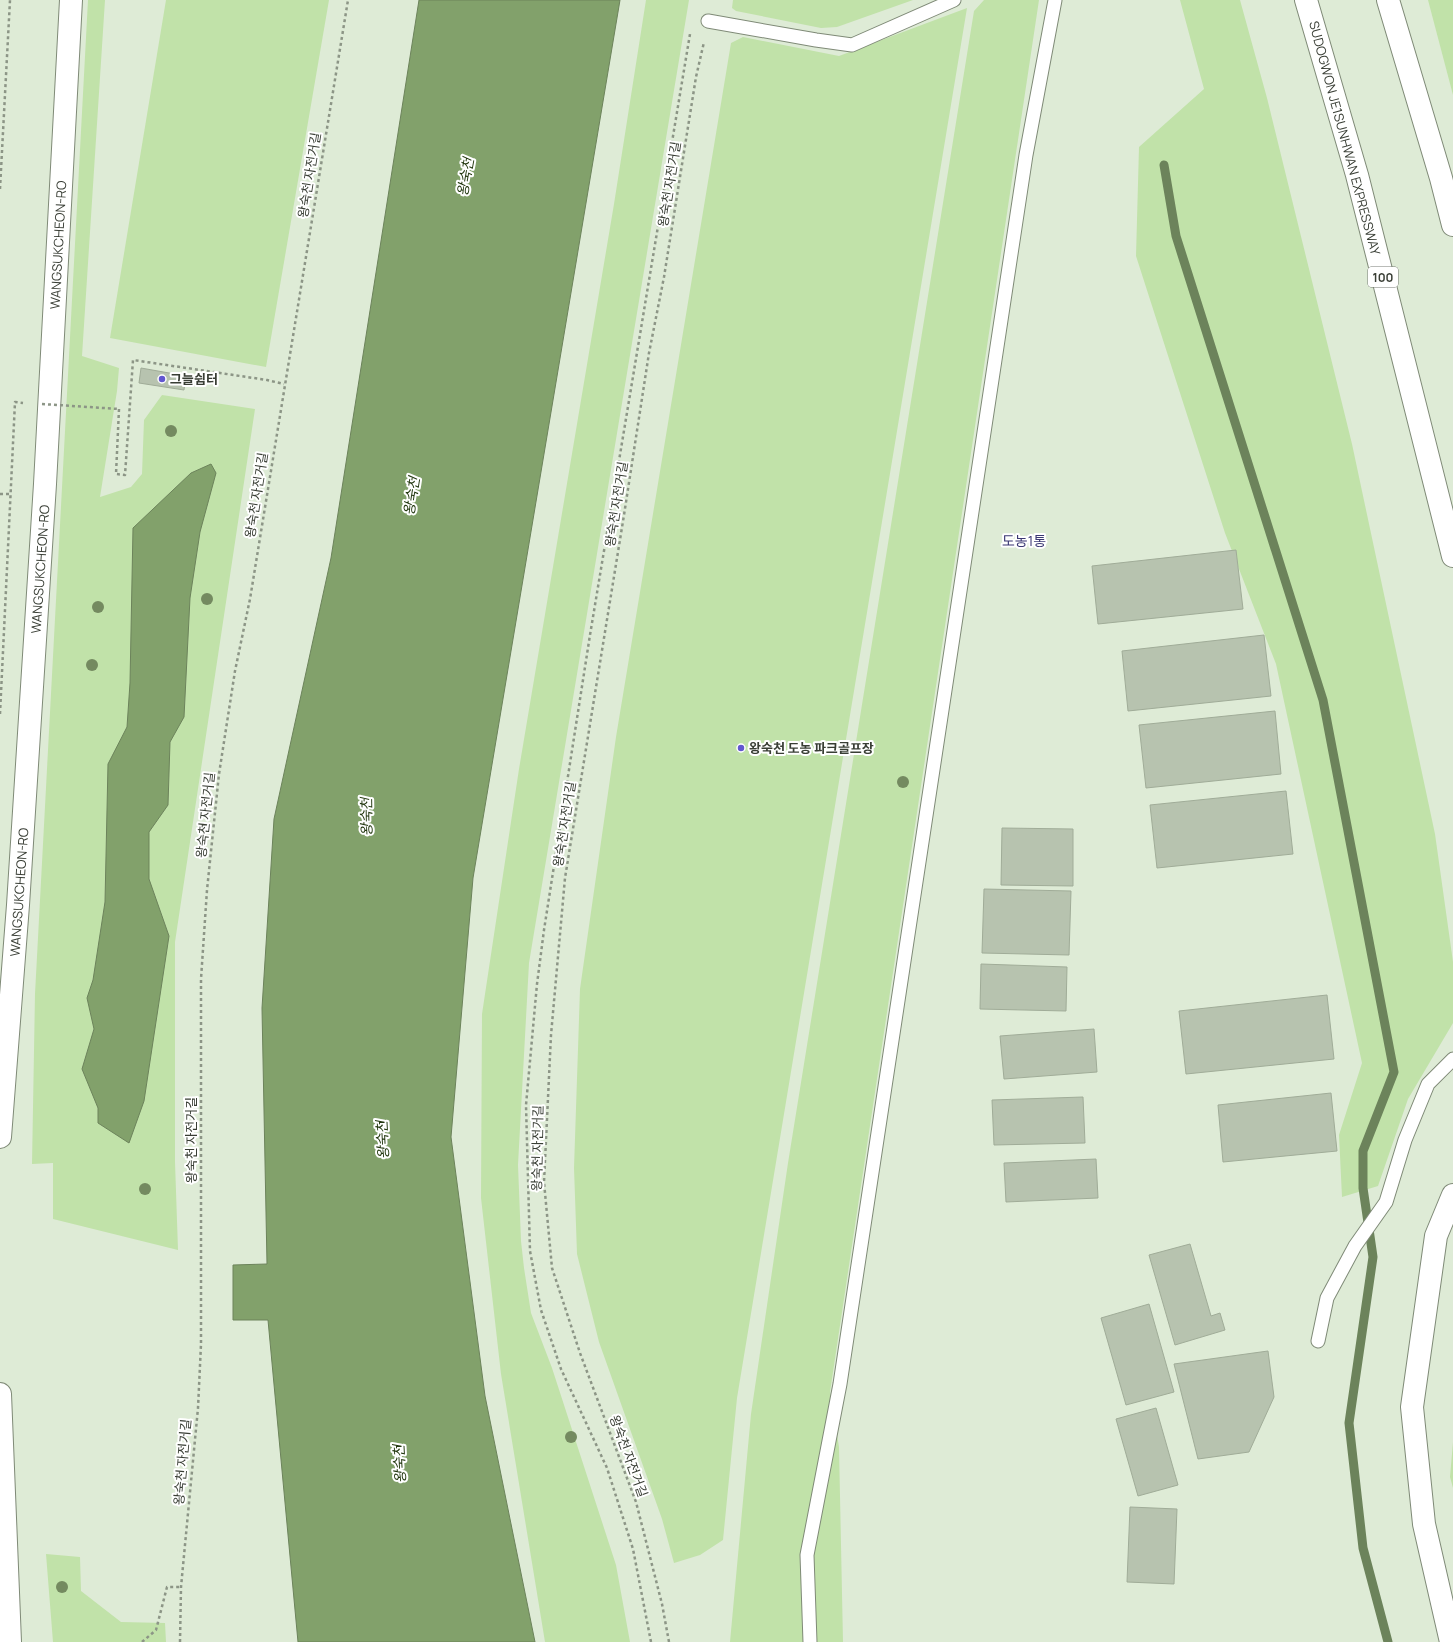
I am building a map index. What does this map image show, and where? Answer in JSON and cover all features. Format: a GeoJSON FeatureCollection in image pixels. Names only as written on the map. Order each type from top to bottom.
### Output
{"type":"FeatureCollection","features":[{"type":"Feature","properties":{"kind":"main road","name":"WANGSUKCHEON-RO"},"geometry":{"type":"LineString","coordinates":[[0,1137],[2,1086],[45,484],[71,0]]}},
{"type":"Feature","properties":{"kind":"main road","name":"SUDOGWON JE1SUNHWAN EXPRESSWAY"},"geometry":{"type":"LineString","coordinates":[[1306,0],[1357,175],[1453,556]]}},
{"type":"Feature","properties":{"kind":"main road"},"geometry":{"type":"LineString","coordinates":[[1388,0],[1442,178],[1453,225]]}},
{"type":"Feature","properties":{"kind":"main road"},"geometry":{"type":"LineString","coordinates":[[1451,1642],[1424,1524],[1412,1407],[1436,1236],[1453,1195]]}},
{"type":"Feature","properties":{"kind":"main road"},"geometry":{"type":"LineString","coordinates":[[0,1394],[10,1642]]}},
{"type":"Feature","properties":{"kind":"lane"},"geometry":{"type":"LineString","coordinates":[[708,22],[816,40],[852,44],[925,14],[954,0]]}},
{"type":"Feature","properties":{"kind":"lane"},"geometry":{"type":"LineString","coordinates":[[810,1642],[807,1555],[840,1384],[1026,155],[1055,0]]}},
{"type":"Feature","properties":{"kind":"lane"},"geometry":{"type":"LineString","coordinates":[[1318,1341],[1327,1298],[1355,1246],[1386,1202],[1405,1140],[1428,1084],[1453,1059]]}},
{"type":"Feature","properties":{"kind":"path"},"geometry":{"type":"LineString","coordinates":[[0,189],[10,0]]}},
{"type":"Feature","properties":{"kind":"path","name":"왕숙천 자전거길"},"geometry":{"type":"LineString","coordinates":[[180,1642],[181,1586],[198,1408],[202,1344],[201,979],[207,890],[220,774],[233,687],[250,599],[348,0]]}},
{"type":"Feature","properties":{"kind":"path","name":"왕숙천 자전거길"},"geometry":{"type":"LineString","coordinates":[[669,1642],[662,1604],[636,1502],[580,1353],[552,1268],[544,1182],[551,1035],[565,878],[649,353],[664,277],[696,77],[708,22]]}},
{"type":"Feature","properties":{"kind":"path"},"geometry":{"type":"LineString","coordinates":[[652,1642],[633,1549],[609,1476],[560,1370],[541,1310],[530,1251],[526,1105],[537,984],[544,930],[590,635],[690,31]]}},
{"type":"Feature","properties":{"kind":"path"},"geometry":{"type":"LineString","coordinates":[[42,404],[119,409],[116,474],[125,475],[133,360],[267,380],[284,384]]}},
{"type":"Feature","properties":{"kind":"path"},"geometry":{"type":"LineString","coordinates":[[0,714],[13,439]]}},
{"type":"Feature","properties":{"kind":"path"},"geometry":{"type":"LineString","coordinates":[[0,494],[11,494]]}},
{"type":"Feature","properties":{"kind":"path"},"geometry":{"type":"LineString","coordinates":[[142,1642],[156,1630],[168,1587],[181,1586]]}},
{"type":"Feature","properties":{"kind":"shaded area"},"geometry":{"type":"Polygon","coordinates":[[[88,0],[105,0],[82,356],[119,368],[117,391],[100,497],[131,487],[142,474],[144,420],[162,395],[255,409],[175,942],[175,1162],[178,1250],[53,1219],[53,1163],[32,1164],[35,994],[88,0]]]}},
{"type":"Feature","properties":{"kind":"shaded area"},"geometry":{"type":"Polygon","coordinates":[[[166,0],[329,0],[266,367],[110,338],[166,0]]]}},
{"type":"Feature","properties":{"kind":"shaded area"},"geometry":{"type":"Polygon","coordinates":[[[646,0],[689,0],[529,963],[518,1165],[521,1241],[531,1313],[552,1368],[616,1565],[630,1642],[545,1642],[501,1374],[481,1198],[482,1014],[519,769],[614,204],[646,0]]]}},
{"type":"Feature","properties":{"kind":"shaded area"},"geometry":{"type":"Polygon","coordinates":[[[733,0],[913,0],[837,27],[821,28],[736,11],[732,8],[733,0]]]}},
{"type":"Feature","properties":{"kind":"shaded area"},"geometry":{"type":"Polygon","coordinates":[[[984,0],[1039,0],[830,1392],[839,1447],[843,1642],[730,1642],[751,1414],[788,1163],[974,11],[984,0]]]}},
{"type":"Feature","properties":{"kind":"shaded area"},"geometry":{"type":"Polygon","coordinates":[[[1180,0],[1240,0],[1267,98],[1352,444],[1435,834],[1453,962],[1453,1023],[1408,1099],[1378,1186],[1342,1197],[1339,1135],[1362,1063],[1276,664],[1225,533],[1136,256],[1139,147],[1204,89],[1180,0]]]}},
{"type":"Feature","properties":{"kind":"shaded area"},"geometry":{"type":"Polygon","coordinates":[[[1428,0],[1453,0],[1453,95],[1428,0]]]}},
{"type":"Feature","properties":{"kind":"shaded area","name":"왕숙천 도농 파크골프장"},"geometry":{"type":"Polygon","coordinates":[[[967,8],[737,1398],[723,1540],[700,1555],[674,1563],[662,1519],[599,1342],[577,1254],[574,1168],[580,989],[616,737],[731,43],[743,37],[839,56],[967,8]]]}},
{"type":"Feature","properties":{"kind":"shaded area"},"geometry":{"type":"Polygon","coordinates":[[[1453,1442],[1453,1488],[1450,1477],[1453,1442]]]}},
{"type":"Feature","properties":{"kind":"shaded area"},"geometry":{"type":"Polygon","coordinates":[[[46,1554],[80,1557],[81,1591],[121,1622],[165,1623],[166,1642],[53,1642],[46,1554]]]}},
{"type":"Feature","properties":{"kind":"water","name":"왕숙천"},"geometry":{"type":"Polygon","coordinates":[[[419,0],[620,0],[473,878],[451,1137],[485,1396],[535,1642],[298,1642],[268,1320],[233,1320],[233,1265],[267,1264],[262,1008],[274,819],[331,558],[419,0]]]}},
{"type":"Feature","properties":{"kind":"water"},"geometry":{"type":"Polygon","coordinates":[[[211,464],[216,473],[200,532],[190,598],[184,717],[170,742],[168,805],[149,832],[149,879],[169,936],[144,1101],[129,1143],[98,1123],[98,1108],[82,1069],[94,1029],[87,998],[93,980],[105,902],[108,764],[127,727],[130,683],[133,528],[191,473],[211,464]]]}},
{"type":"Feature","properties":{"kind":"building","name":"그늘쉼터"},"geometry":{"type":"Polygon","coordinates":[[[141,368],[186,376],[184,390],[139,383],[141,368]]]}},
{"type":"Feature","properties":{"kind":"building"},"geometry":{"type":"Polygon","coordinates":[[[1236,550],[1243,609],[1098,624],[1092,566],[1236,550]]]}},
{"type":"Feature","properties":{"kind":"building"},"geometry":{"type":"Polygon","coordinates":[[[1264,635],[1271,696],[1128,711],[1122,651],[1264,635]]]}},
{"type":"Feature","properties":{"kind":"building"},"geometry":{"type":"Polygon","coordinates":[[[1275,711],[1281,774],[1146,788],[1139,725],[1275,711]]]}},
{"type":"Feature","properties":{"kind":"building"},"geometry":{"type":"Polygon","coordinates":[[[1286,791],[1293,854],[1157,868],[1150,805],[1286,791]]]}},
{"type":"Feature","properties":{"kind":"building"},"geometry":{"type":"Polygon","coordinates":[[[1002,828],[1073,829],[1073,886],[1001,885],[1002,828]]]}},
{"type":"Feature","properties":{"kind":"building"},"geometry":{"type":"Polygon","coordinates":[[[984,889],[1071,891],[1069,955],[982,953],[984,889]]]}},
{"type":"Feature","properties":{"kind":"building"},"geometry":{"type":"Polygon","coordinates":[[[981,964],[1067,967],[1066,1011],[980,1009],[981,964]]]}},
{"type":"Feature","properties":{"kind":"building"},"geometry":{"type":"Polygon","coordinates":[[[1327,995],[1334,1059],[1186,1074],[1179,1011],[1327,995]]]}},
{"type":"Feature","properties":{"kind":"building"},"geometry":{"type":"Polygon","coordinates":[[[1094,1029],[1097,1072],[1004,1079],[1000,1036],[1094,1029]]]}},
{"type":"Feature","properties":{"kind":"building"},"geometry":{"type":"Polygon","coordinates":[[[1331,1093],[1337,1151],[1223,1162],[1218,1105],[1331,1093]]]}},
{"type":"Feature","properties":{"kind":"building"},"geometry":{"type":"Polygon","coordinates":[[[1083,1097],[1085,1143],[994,1145],[992,1100],[1083,1097]]]}},
{"type":"Feature","properties":{"kind":"building"},"geometry":{"type":"Polygon","coordinates":[[[1096,1159],[1098,1198],[1006,1202],[1004,1163],[1096,1159]]]}},
{"type":"Feature","properties":{"kind":"building"},"geometry":{"type":"Polygon","coordinates":[[[1190,1244],[1211,1316],[1220,1313],[1225,1330],[1175,1345],[1149,1255],[1190,1244]]]}},
{"type":"Feature","properties":{"kind":"building"},"geometry":{"type":"Polygon","coordinates":[[[1149,1304],[1174,1392],[1126,1405],[1101,1318],[1149,1304]]]}},
{"type":"Feature","properties":{"kind":"building"},"geometry":{"type":"Polygon","coordinates":[[[1268,1351],[1274,1397],[1249,1452],[1198,1459],[1174,1364],[1268,1351]]]}},
{"type":"Feature","properties":{"kind":"building"},"geometry":{"type":"Polygon","coordinates":[[[1156,1408],[1178,1485],[1138,1496],[1116,1419],[1156,1408]]]}},
{"type":"Feature","properties":{"kind":"building"},"geometry":{"type":"Polygon","coordinates":[[[1130,1507],[1177,1509],[1174,1584],[1127,1582],[1130,1507]]]}},
{"type":"Feature","properties":{"kind":"waterway"},"geometry":{"type":"LineString","coordinates":[[1164,165],[1176,236],[1323,700],[1394,1072],[1363,1151],[1363,1188],[1373,1257],[1349,1423],[1363,1548],[1388,1642]]}},
{"type":"Feature","properties":{"kind":"place","name":"그늘쉼터"},"geometry":{"type":"Point","coordinates":[162,379]}},
{"type":"Feature","properties":{"kind":"place","name":"왕숙천 도농 파크골프장"},"geometry":{"type":"Point","coordinates":[741,748]}},
{"type":"Feature","properties":{"kind":"district","name":"도농1통"},"geometry":{"type":"Point","coordinates":[1024,540]}}]}
